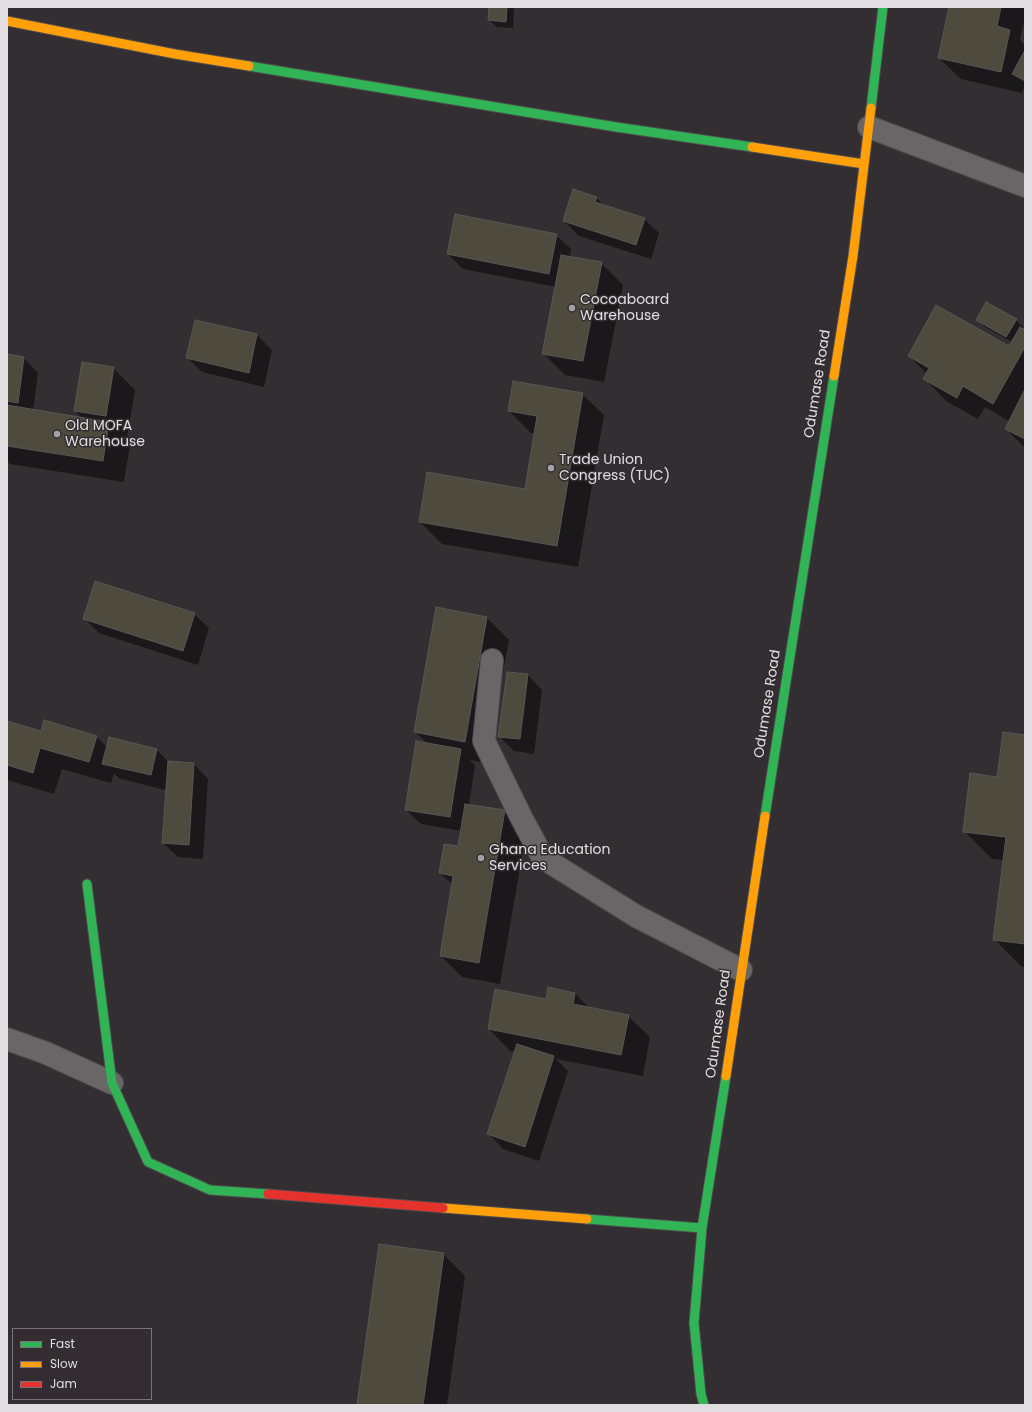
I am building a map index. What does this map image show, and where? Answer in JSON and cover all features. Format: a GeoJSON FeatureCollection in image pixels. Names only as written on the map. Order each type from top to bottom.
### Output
{"type":"FeatureCollection","features":[{"type":"Feature","properties":{"kind":"street","name":"Odumase Road"},"geometry":{"type":"LineString","coordinates":[[704,1405],[701,1394],[694,1323],[702,1228],[853,256],[883,7]]}},
{"type":"Feature","properties":{"kind":"street"},"geometry":{"type":"LineString","coordinates":[[7,21],[175,54],[616,127],[864,164]]}},
{"type":"Feature","properties":{"kind":"street"},"geometry":{"type":"LineString","coordinates":[[869,127],[1025,186]]}},
{"type":"Feature","properties":{"kind":"street"},"geometry":{"type":"LineString","coordinates":[[492,660],[484,741],[543,858],[636,916],[741,970]]}},
{"type":"Feature","properties":{"kind":"street"},"geometry":{"type":"LineString","coordinates":[[87,884],[112,1083],[148,1162],[210,1190],[702,1228]]}},
{"type":"Feature","properties":{"kind":"street"},"geometry":{"type":"LineString","coordinates":[[7,1039],[46,1053],[112,1083]]}},
{"type":"Feature","properties":{"kind":"building"},"geometry":{"type":"Polygon","coordinates":[[[489,7],[507,7],[506,22],[488,20],[489,7]]]}},
{"type":"Feature","properties":{"kind":"building"},"geometry":{"type":"Polygon","coordinates":[[[949,7],[1001,7],[997,26],[1010,30],[1001,72],[938,58],[949,7]]]}},
{"type":"Feature","properties":{"kind":"building"},"geometry":{"type":"Polygon","coordinates":[[[1025,50],[1025,81],[1012,74],[1025,50]]]}},
{"type":"Feature","properties":{"kind":"building"},"geometry":{"type":"Polygon","coordinates":[[[573,189],[597,197],[595,202],[645,218],[636,245],[563,221],[573,189]]]}},
{"type":"Feature","properties":{"kind":"building"},"geometry":{"type":"Polygon","coordinates":[[[455,214],[557,234],[549,274],[447,254],[455,214]]]}},
{"type":"Feature","properties":{"kind":"building","name":"Cocoaboard Warehouse"},"geometry":{"type":"Polygon","coordinates":[[[561,255],[602,262],[583,361],[542,354],[561,255]]]}},
{"type":"Feature","properties":{"kind":"building"},"geometry":{"type":"Polygon","coordinates":[[[986,302],[1017,319],[1006,337],[976,320],[986,302]]]}},
{"type":"Feature","properties":{"kind":"building"},"geometry":{"type":"Polygon","coordinates":[[[936,305],[1009,346],[1020,327],[1025,330],[1025,347],[993,404],[963,386],[957,398],[923,379],[929,368],[908,356],[936,305]]]}},
{"type":"Feature","properties":{"kind":"building"},"geometry":{"type":"Polygon","coordinates":[[[195,320],[257,334],[249,373],[186,358],[195,320]]]}},
{"type":"Feature","properties":{"kind":"building"},"geometry":{"type":"Polygon","coordinates":[[[7,354],[24,357],[18,403],[7,401],[7,354]]]}},
{"type":"Feature","properties":{"kind":"building"},"geometry":{"type":"Polygon","coordinates":[[[82,362],[114,367],[106,416],[74,411],[82,362]]]}},
{"type":"Feature","properties":{"kind":"building"},"geometry":{"type":"Polygon","coordinates":[[[513,381],[583,393],[557,546],[419,522],[427,472],[525,489],[537,416],[508,411],[513,381]]]}},
{"type":"Feature","properties":{"kind":"building"},"geometry":{"type":"Polygon","coordinates":[[[1024,391],[1025,392],[1025,439],[1005,429],[1024,391]]]}},
{"type":"Feature","properties":{"kind":"building","name":"Old MOFA Warehouse"},"geometry":{"type":"Polygon","coordinates":[[[7,405],[109,422],[103,461],[7,446],[7,405]]]}},
{"type":"Feature","properties":{"kind":"building"},"geometry":{"type":"Polygon","coordinates":[[[95,581],[195,613],[183,651],[83,619],[95,581]]]}},
{"type":"Feature","properties":{"kind":"building"},"geometry":{"type":"Polygon","coordinates":[[[436,607],[487,617],[465,742],[414,732],[436,607]]]}},
{"type":"Feature","properties":{"kind":"building"},"geometry":{"type":"Polygon","coordinates":[[[507,672],[528,674],[520,739],[498,737],[507,672]]]}},
{"type":"Feature","properties":{"kind":"building"},"geometry":{"type":"Polygon","coordinates":[[[44,720],[97,736],[89,762],[40,748],[33,773],[7,765],[7,721],[41,731],[44,720]]]}},
{"type":"Feature","properties":{"kind":"building"},"geometry":{"type":"Polygon","coordinates":[[[1003,732],[1025,735],[1025,944],[993,940],[1006,837],[963,832],[970,773],[997,777],[1003,732]]]}},
{"type":"Feature","properties":{"kind":"building"},"geometry":{"type":"Polygon","coordinates":[[[109,737],[157,749],[151,775],[102,764],[109,737]]]}},
{"type":"Feature","properties":{"kind":"building"},"geometry":{"type":"Polygon","coordinates":[[[416,741],[461,749],[450,817],[405,810],[416,741]]]}},
{"type":"Feature","properties":{"kind":"building"},"geometry":{"type":"Polygon","coordinates":[[[168,761],[194,763],[189,845],[162,843],[168,761]]]}},
{"type":"Feature","properties":{"kind":"building"},"geometry":{"type":"Polygon","coordinates":[[[465,804],[505,810],[479,963],[440,956],[453,876],[439,873],[444,844],[458,846],[465,804]]]}},
{"type":"Feature","properties":{"kind":"building"},"geometry":{"type":"Polygon","coordinates":[[[548,987],[575,993],[573,1004],[629,1015],[621,1055],[488,1029],[495,989],[546,999],[548,987]]]}},
{"type":"Feature","properties":{"kind":"building"},"geometry":{"type":"Polygon","coordinates":[[[517,1044],[554,1056],[525,1147],[487,1134],[517,1044]]]}},
{"type":"Feature","properties":{"kind":"building"},"geometry":{"type":"Polygon","coordinates":[[[379,1244],[444,1253],[423,1405],[357,1405],[379,1244]]]}},
{"type":"Feature","properties":{"kind":"traffic: fast"},"geometry":{"type":"LineString","coordinates":[[871,108],[883,7]]}},
{"type":"Feature","properties":{"kind":"traffic: fast"},"geometry":{"type":"LineString","coordinates":[[249,66],[616,127],[752,147]]}},
{"type":"Feature","properties":{"kind":"traffic: fast"},"geometry":{"type":"LineString","coordinates":[[765,816],[834,376]]}},
{"type":"Feature","properties":{"kind":"traffic: fast"},"geometry":{"type":"LineString","coordinates":[[87,884],[112,1083],[148,1162],[210,1190],[268,1194]]}},
{"type":"Feature","properties":{"kind":"traffic: fast"},"geometry":{"type":"LineString","coordinates":[[704,1405],[701,1394],[694,1323],[702,1228],[726,1076]]}},
{"type":"Feature","properties":{"kind":"traffic: fast"},"geometry":{"type":"LineString","coordinates":[[587,1219],[702,1228]]}},
{"type":"Feature","properties":{"kind":"traffic: slow"},"geometry":{"type":"LineString","coordinates":[[7,21],[175,54],[249,66]]}},
{"type":"Feature","properties":{"kind":"traffic: slow"},"geometry":{"type":"LineString","coordinates":[[834,376],[853,256],[871,108]]}},
{"type":"Feature","properties":{"kind":"traffic: slow"},"geometry":{"type":"LineString","coordinates":[[752,147],[864,164]]}},
{"type":"Feature","properties":{"kind":"traffic: slow"},"geometry":{"type":"LineString","coordinates":[[726,1076],[765,816]]}},
{"type":"Feature","properties":{"kind":"traffic: slow"},"geometry":{"type":"LineString","coordinates":[[443,1208],[587,1219]]}},
{"type":"Feature","properties":{"kind":"traffic: jam"},"geometry":{"type":"LineString","coordinates":[[268,1194],[443,1208]]}},
{"type":"Feature","properties":{"kind":"place","name":"Cocoaboard Warehouse"},"geometry":{"type":"Point","coordinates":[572,308]}},
{"type":"Feature","properties":{"kind":"place","name":"Old MOFA Warehouse"},"geometry":{"type":"Point","coordinates":[57,434]}},
{"type":"Feature","properties":{"kind":"place","name":"Trade Union Congress (TUC)"},"geometry":{"type":"Point","coordinates":[551,468]}},
{"type":"Feature","properties":{"kind":"place","name":"Ghana Education Services"},"geometry":{"type":"Point","coordinates":[481,858]}}]}
